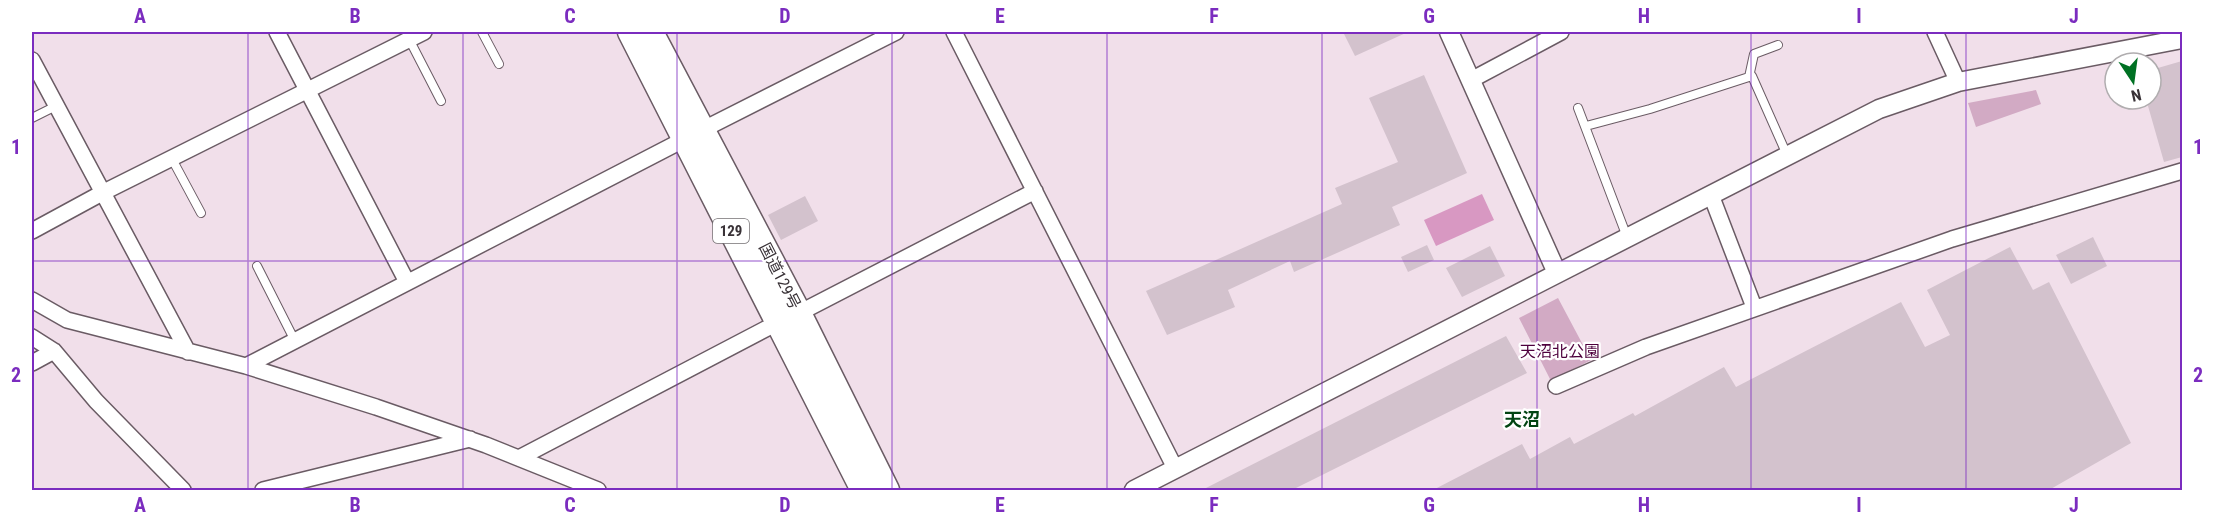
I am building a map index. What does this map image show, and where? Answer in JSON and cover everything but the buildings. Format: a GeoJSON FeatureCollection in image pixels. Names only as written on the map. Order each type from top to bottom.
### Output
{"type":"FeatureCollection","features":[{"type":"Feature","properties":{"kind":"highway","name":"国道129号"},"geometry":{"type":"LineString","coordinates":[[630,32],[694,134],[799,313],[887,490]]}},
{"type":"Feature","properties":{"kind":"highway","name":"国道129号"},"geometry":{"type":"LineString","coordinates":[[651,32],[777,323],[863,490]]}},
{"type":"Feature","properties":{"kind":"street"},"geometry":{"type":"LineString","coordinates":[[277,32],[407,282]]}},
{"type":"Feature","properties":{"kind":"street"},"geometry":{"type":"LineString","coordinates":[[32,231],[102,193],[424,32]]}},
{"type":"Feature","properties":{"kind":"street"},"geometry":{"type":"LineString","coordinates":[[246,366],[896,32]]}},
{"type":"Feature","properties":{"kind":"street"},"geometry":{"type":"LineString","coordinates":[[954,32],[1175,468]]}},
{"type":"Feature","properties":{"kind":"street"},"geometry":{"type":"LineString","coordinates":[[1449,32],[1557,273]]}},
{"type":"Feature","properties":{"kind":"street"},"geometry":{"type":"LineString","coordinates":[[1471,80],[1561,32]]}},
{"type":"Feature","properties":{"kind":"street"},"geometry":{"type":"LineString","coordinates":[[1935,32],[1958,82]]}},
{"type":"Feature","properties":{"kind":"street"},"geometry":{"type":"LineString","coordinates":[[1134,490],[1879,109],[1958,82],[2182,39]]}},
{"type":"Feature","properties":{"kind":"street"},"geometry":{"type":"LineString","coordinates":[[32,60],[188,352]]}},
{"type":"Feature","properties":{"kind":"street"},"geometry":{"type":"LineString","coordinates":[[1556,386],[1646,347],[1754,307],[1952,239],[2182,171]]}},
{"type":"Feature","properties":{"kind":"street"},"geometry":{"type":"LineString","coordinates":[[799,313],[1035,191]]}},
{"type":"Feature","properties":{"kind":"street"},"geometry":{"type":"LineString","coordinates":[[1711,195],[1754,307]]}},
{"type":"Feature","properties":{"kind":"street"},"geometry":{"type":"LineString","coordinates":[[32,300],[67,320],[246,366],[470,439],[598,490]]}},
{"type":"Feature","properties":{"kind":"street"},"geometry":{"type":"LineString","coordinates":[[519,458],[777,323]]}},
{"type":"Feature","properties":{"kind":"street"},"geometry":{"type":"LineString","coordinates":[[32,337],[54,351],[96,401],[183,490]]}},
{"type":"Feature","properties":{"kind":"street"},"geometry":{"type":"LineString","coordinates":[[32,343],[54,351]]}},
{"type":"Feature","properties":{"kind":"street"},"geometry":{"type":"LineString","coordinates":[[32,363],[54,351]]}},
{"type":"Feature","properties":{"kind":"street"},"geometry":{"type":"LineString","coordinates":[[263,490],[470,439]]}},
{"type":"Feature","properties":{"kind":"lane"},"geometry":{"type":"LineString","coordinates":[[482,32],[499,64]]}},
{"type":"Feature","properties":{"kind":"lane"},"geometry":{"type":"LineString","coordinates":[[409,39],[441,101]]}},
{"type":"Feature","properties":{"kind":"lane"},"geometry":{"type":"LineString","coordinates":[[1749,77],[1754,54],[1778,45]]}},
{"type":"Feature","properties":{"kind":"lane"},"geometry":{"type":"LineString","coordinates":[[1586,126],[1650,110],[1752,76],[1788,156]]}},
{"type":"Feature","properties":{"kind":"lane"},"geometry":{"type":"LineString","coordinates":[[32,118],[56,106]]}},
{"type":"Feature","properties":{"kind":"lane"},"geometry":{"type":"LineString","coordinates":[[1578,108],[1628,238]]}},
{"type":"Feature","properties":{"kind":"lane"},"geometry":{"type":"LineString","coordinates":[[172,159],[201,213]]}},
{"type":"Feature","properties":{"kind":"lane"},"geometry":{"type":"LineString","coordinates":[[257,266],[295,340]]}},
{"type":"Feature","properties":{"kind":"green space"},"geometry":{"type":"Polygon","coordinates":[[[2036,90],[2041,104],[1976,127],[1968,103],[2036,90]]]}},
{"type":"Feature","properties":{"kind":"green space","name":"天沼北公園"},"geometry":{"type":"Polygon","coordinates":[[[1558,298],[1591,360],[1551,381],[1519,318],[1558,298]]]}},
{"type":"Feature","properties":{"kind":"shaded area"},"geometry":{"type":"Polygon","coordinates":[[[1482,194],[1494,220],[1436,246],[1424,220],[1482,194]]]}},
{"type":"Feature","properties":{"kind":"district","name":"天沼"},"geometry":{"type":"Point","coordinates":[1522,419]}}]}
